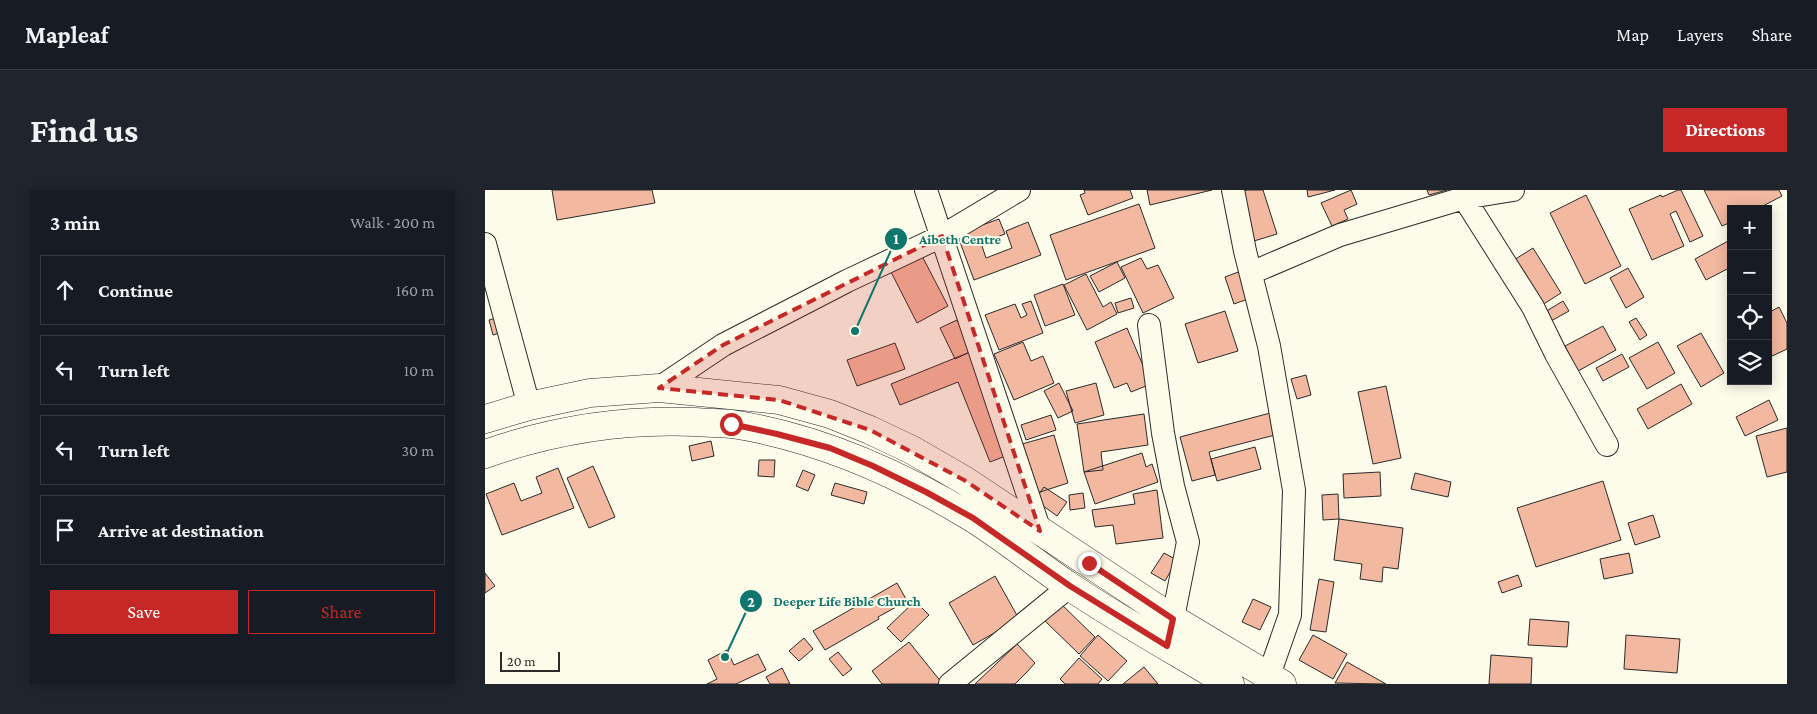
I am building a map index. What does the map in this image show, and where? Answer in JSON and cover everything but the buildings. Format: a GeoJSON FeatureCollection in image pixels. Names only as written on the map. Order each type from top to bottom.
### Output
{"type":"FeatureCollection","features":[{"type":"Feature","properties":{"kind":"main road"},"geometry":{"type":"LineString","coordinates":[[485,419],[529,406],[591,393],[659,388],[779,400],[829,414],[870,430],[912,450],[964,480],[1173,619],[1276,679]]}},
{"type":"Feature","properties":{"kind":"main road"},"geometry":{"type":"LineString","coordinates":[[485,454],[517,442],[557,432],[607,424],[668,421],[731,424],[830,448],[873,466],[973,518],[1070,586],[1231,684]]}},
{"type":"Feature","properties":{"kind":"street"},"geometry":{"type":"LineString","coordinates":[[925,190],[1040,531]]}},
{"type":"Feature","properties":{"kind":"street"},"geometry":{"type":"LineString","coordinates":[[659,388],[723,345],[847,281],[942,236],[1019,190]]}},
{"type":"Feature","properties":{"kind":"street"},"geometry":{"type":"LineString","coordinates":[[1233,190],[1269,346],[1293,490],[1290,614],[1276,679]]}},
{"type":"Feature","properties":{"kind":"street"},"geometry":{"type":"LineString","coordinates":[[1251,273],[1340,235],[1465,198],[1513,190]]}},
{"type":"Feature","properties":{"kind":"street"},"geometry":{"type":"LineString","coordinates":[[1465,198],[1533,307],[1556,354],[1607,445]]}},
{"type":"Feature","properties":{"kind":"street"},"geometry":{"type":"LineString","coordinates":[[485,244],[529,406]]}},
{"type":"Feature","properties":{"kind":"street"},"geometry":{"type":"LineString","coordinates":[[1149,325],[1163,434],[1173,486],[1188,542],[1167,646]]}},
{"type":"Feature","properties":{"kind":"street"},"geometry":{"type":"LineString","coordinates":[[950,684],[1070,586]]}},
{"type":"Feature","properties":{"kind":"highlighted area"},"geometry":{"type":"Polygon","coordinates":[[[942,236],[1040,531],[964,480],[870,430],[779,400],[659,388],[723,345],[942,236]]]}},
{"type":"Feature","properties":{"kind":"place","name":"Aibeth Centre"},"geometry":{"type":"Point","coordinates":[855,331]}},
{"type":"Feature","properties":{"kind":"place","name":"Deeper Life Bible Church"},"geometry":{"type":"Point","coordinates":[725,657]}},
{"type":"Feature","properties":{"kind":"route"},"geometry":{"type":"LineString","coordinates":[[731,424],[830,448],[873,466],[926,492],[973,518],[1070,586],[1167,646],[1173,619],[1089,563]]}}]}
